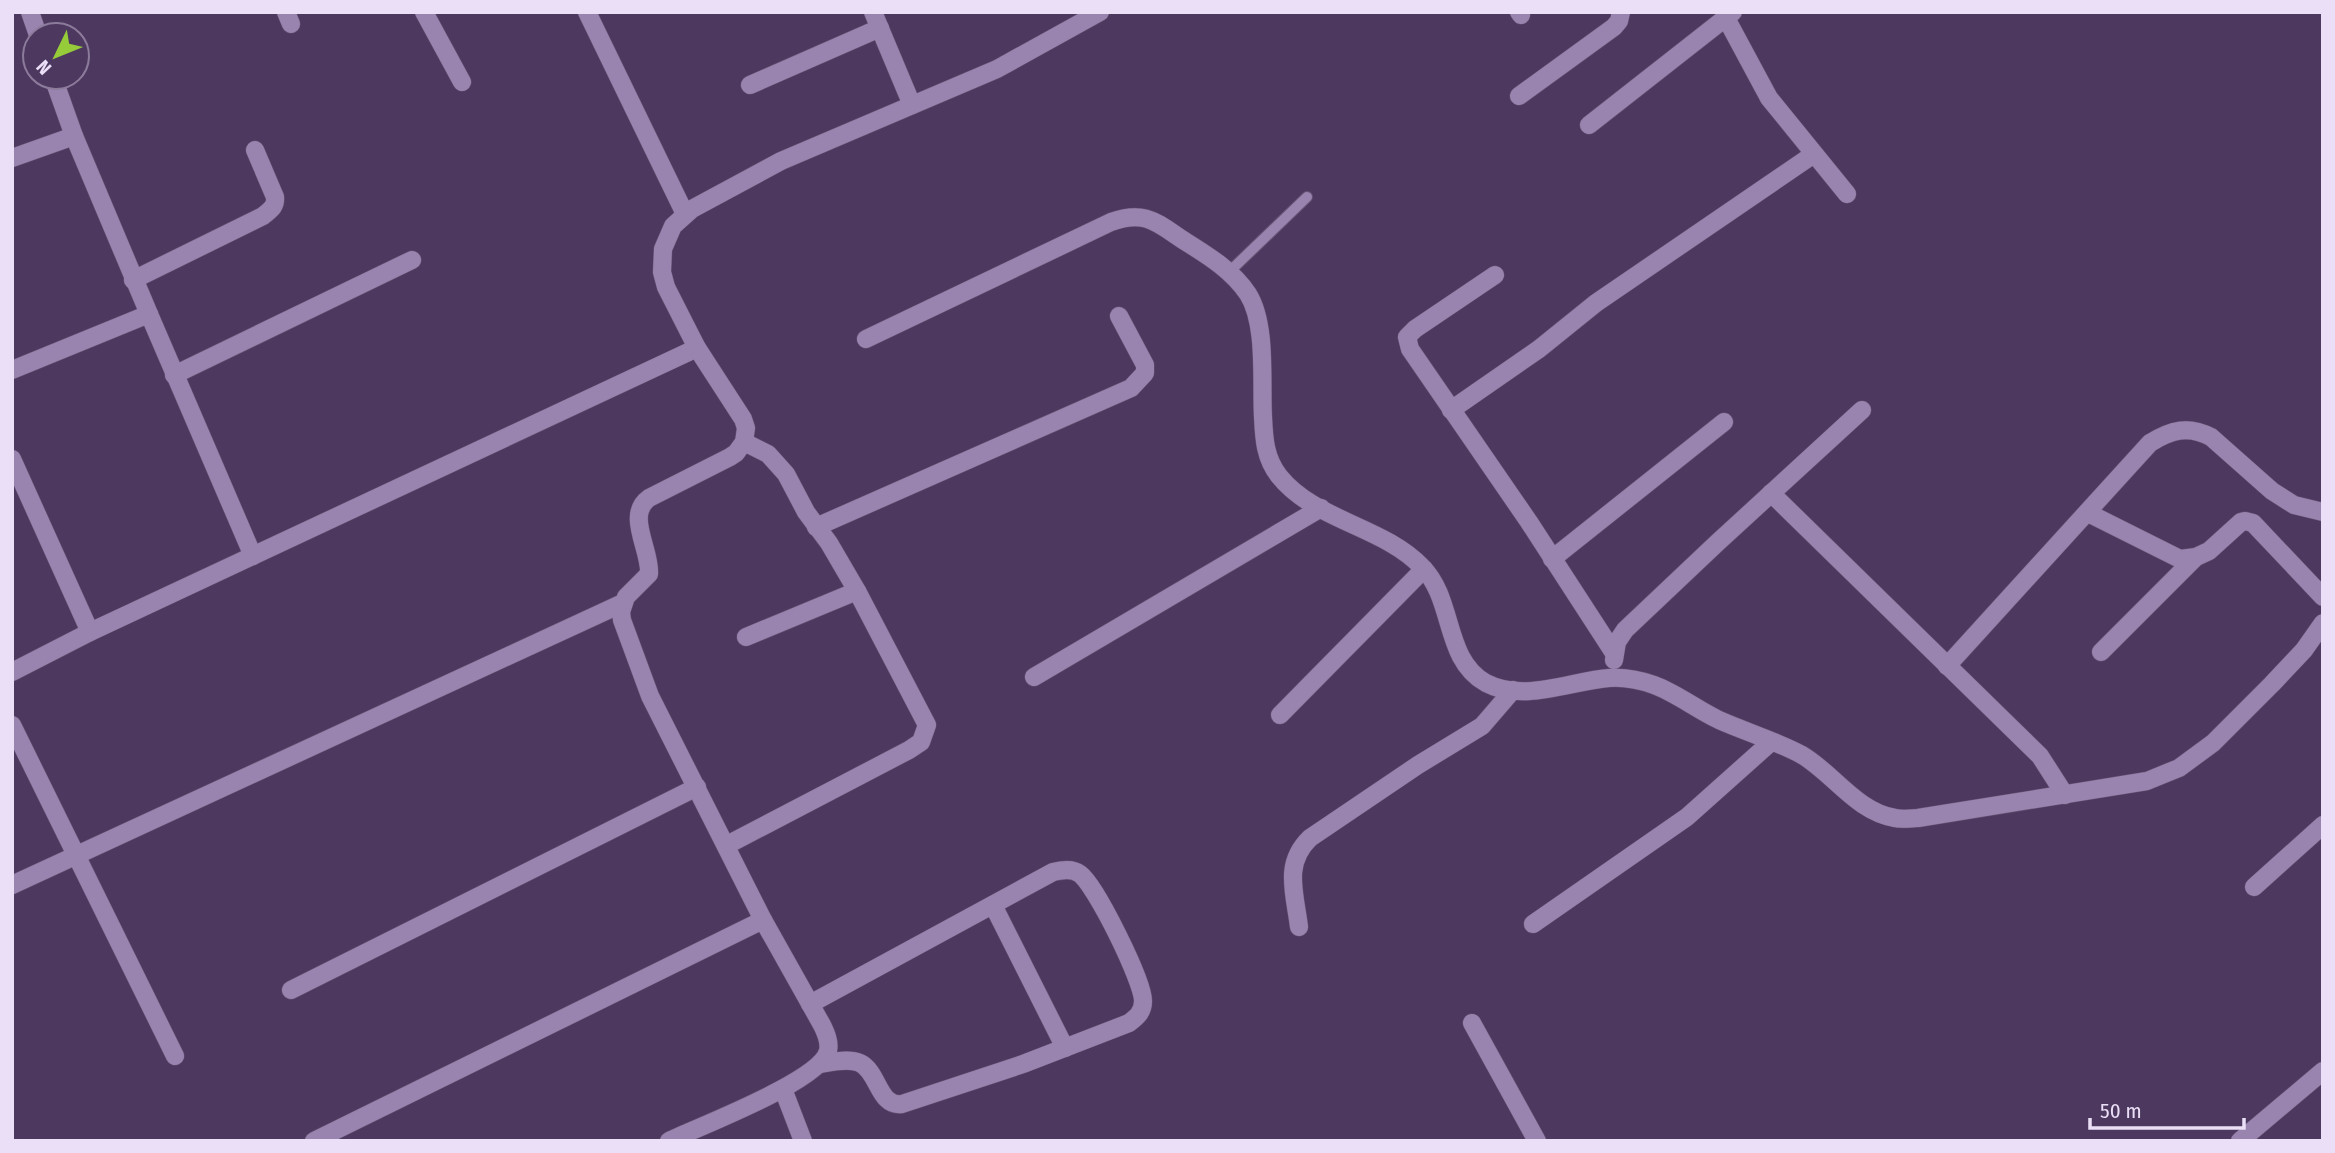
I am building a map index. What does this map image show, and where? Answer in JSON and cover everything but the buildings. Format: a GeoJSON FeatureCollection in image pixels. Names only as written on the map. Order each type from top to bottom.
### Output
{"type":"FeatureCollection","features":[{"type":"Feature","properties":{"kind":"street"},"geometry":{"type":"LineString","coordinates":[[424,12],[462,82]]}},
{"type":"Feature","properties":{"kind":"street"},"geometry":{"type":"LineString","coordinates":[[587,12],[685,214]]}},
{"type":"Feature","properties":{"kind":"street"},"geometry":{"type":"LineString","coordinates":[[12,886],[623,603],[649,573],[649,560],[638,517],[641,505],[736,453],[744,442],[746,428],[743,419],[697,348],[666,287],[662,272],[666,239],[673,226],[685,214],[781,161],[997,69],[1068,20],[1100,12]]}},
{"type":"Feature","properties":{"kind":"street"},"geometry":{"type":"LineString","coordinates":[[1519,96],[1614,27],[1622,12]]}},
{"type":"Feature","properties":{"kind":"street"},"geometry":{"type":"LineString","coordinates":[[1589,125],[1729,15],[1769,98],[1847,194]]}},
{"type":"Feature","properties":{"kind":"street"},"geometry":{"type":"LineString","coordinates":[[750,85],[877,20],[912,105]]}},
{"type":"Feature","properties":{"kind":"street"},"geometry":{"type":"LineString","coordinates":[[58,91],[133,280],[253,556]]}},
{"type":"Feature","properties":{"kind":"street"},"geometry":{"type":"LineString","coordinates":[[12,158],[74,135]]}},
{"type":"Feature","properties":{"kind":"street"},"geometry":{"type":"LineString","coordinates":[[133,280],[263,216],[272,208],[275,197],[255,150]]}},
{"type":"Feature","properties":{"kind":"street"},"geometry":{"type":"LineString","coordinates":[[1451,410],[1521,362],[1596,303],[1814,154]]}},
{"type":"Feature","properties":{"kind":"street"},"geometry":{"type":"LineString","coordinates":[[866,339],[1009,268],[1124,217],[1149,218],[1229,272],[1250,296],[1260,337],[1266,453],[1282,479],[1294,491],[1321,508],[1408,553],[1424,569],[1441,597],[1462,662],[1477,677],[1501,689],[1513,690],[1560,687],[1617,678],[1651,684],[1695,708],[1800,754],[1860,802],[1872,810],[1895,818],[1918,818],[2147,781],[2179,768],[2194,759],[2272,684],[2304,650],[2323,622]]}},
{"type":"Feature","properties":{"kind":"street"},"geometry":{"type":"LineString","coordinates":[[174,374],[412,260]]}},
{"type":"Feature","properties":{"kind":"street"},"geometry":{"type":"LineString","coordinates":[[1495,275],[1415,329],[1407,337],[1409,349],[1614,653]]}},
{"type":"Feature","properties":{"kind":"street"},"geometry":{"type":"LineString","coordinates":[[12,370],[149,314]]}},
{"type":"Feature","properties":{"kind":"street"},"geometry":{"type":"LineString","coordinates":[[816,527],[1131,388],[1145,373],[1145,365],[1119,316]]}},
{"type":"Feature","properties":{"kind":"street"},"geometry":{"type":"LineString","coordinates":[[12,672],[90,632],[697,348]]}},
{"type":"Feature","properties":{"kind":"street"},"geometry":{"type":"LineString","coordinates":[[1617,678],[1614,653],[1625,630],[1862,410]]}},
{"type":"Feature","properties":{"kind":"street"},"geometry":{"type":"LineString","coordinates":[[1552,559],[1724,422]]}},
{"type":"Feature","properties":{"kind":"street"},"geometry":{"type":"LineString","coordinates":[[1947,666],[2150,443],[2164,434],[2186,429],[2200,431],[2211,437],[2272,491],[2294,505],[2323,512]]}},
{"type":"Feature","properties":{"kind":"street"},"geometry":{"type":"LineString","coordinates":[[727,845],[909,750],[921,742],[927,725],[858,591],[778,463],[768,454],[744,442]]}},
{"type":"Feature","properties":{"kind":"street"},"geometry":{"type":"LineString","coordinates":[[12,459],[90,632]]}},
{"type":"Feature","properties":{"kind":"street"},"geometry":{"type":"LineString","coordinates":[[1771,493],[2040,756],[2055,776],[2064,795]]}},
{"type":"Feature","properties":{"kind":"street"},"geometry":{"type":"LineString","coordinates":[[1034,677],[1321,508]]}},
{"type":"Feature","properties":{"kind":"street"},"geometry":{"type":"LineString","coordinates":[[2088,513],[2171,556],[2186,559],[2196,557]]}},
{"type":"Feature","properties":{"kind":"street"},"geometry":{"type":"LineString","coordinates":[[2101,652],[2196,557],[2219,543],[2245,521],[2253,523],[2323,597]]}},
{"type":"Feature","properties":{"kind":"street"},"geometry":{"type":"LineString","coordinates":[[1280,715],[1424,569]]}},
{"type":"Feature","properties":{"kind":"street"},"geometry":{"type":"LineString","coordinates":[[746,636],[858,591]]}},
{"type":"Feature","properties":{"kind":"street"},"geometry":{"type":"LineString","coordinates":[[623,603],[622,620],[650,696],[763,920],[822,1025],[829,1044],[827,1055],[805,1076],[783,1089],[669,1141]]}},
{"type":"Feature","properties":{"kind":"street"},"geometry":{"type":"LineString","coordinates":[[1299,927],[1292,868],[1300,848],[1310,838],[1418,765],[1482,726],[1513,690]]}},
{"type":"Feature","properties":{"kind":"street"},"geometry":{"type":"LineString","coordinates":[[12,725],[176,1056]]}},
{"type":"Feature","properties":{"kind":"street"},"geometry":{"type":"LineString","coordinates":[[1533,924],[1687,817],[1771,742]]}},
{"type":"Feature","properties":{"kind":"street"},"geometry":{"type":"LineString","coordinates":[[291,990],[697,788]]}},
{"type":"Feature","properties":{"kind":"street"},"geometry":{"type":"LineString","coordinates":[[2255,887],[2323,825]]}},
{"type":"Feature","properties":{"kind":"street"},"geometry":{"type":"LineString","coordinates":[[810,1003],[1053,872],[1067,870],[1078,873],[1086,881],[1105,912],[1140,983],[1143,1003],[1140,1014],[1129,1023],[1023,1064],[896,1105],[886,1099],[875,1079],[860,1063],[849,1061],[820,1064]]}},
{"type":"Feature","properties":{"kind":"street"},"geometry":{"type":"LineString","coordinates":[[993,905],[1065,1048]]}},
{"type":"Feature","properties":{"kind":"street"},"geometry":{"type":"LineString","coordinates":[[314,1141],[763,920]]}},
{"type":"Feature","properties":{"kind":"street"},"geometry":{"type":"LineString","coordinates":[[1472,1023],[1537,1141]]}},
{"type":"Feature","properties":{"kind":"street"},"geometry":{"type":"LineString","coordinates":[[2240,1141],[2323,1071]]}},
{"type":"Feature","properties":{"kind":"street"},"geometry":{"type":"LineString","coordinates":[[783,1089],[803,1141]]}},
{"type":"Feature","properties":{"kind":"lane"},"geometry":{"type":"LineString","coordinates":[[1229,272],[1307,197]]}}]}
